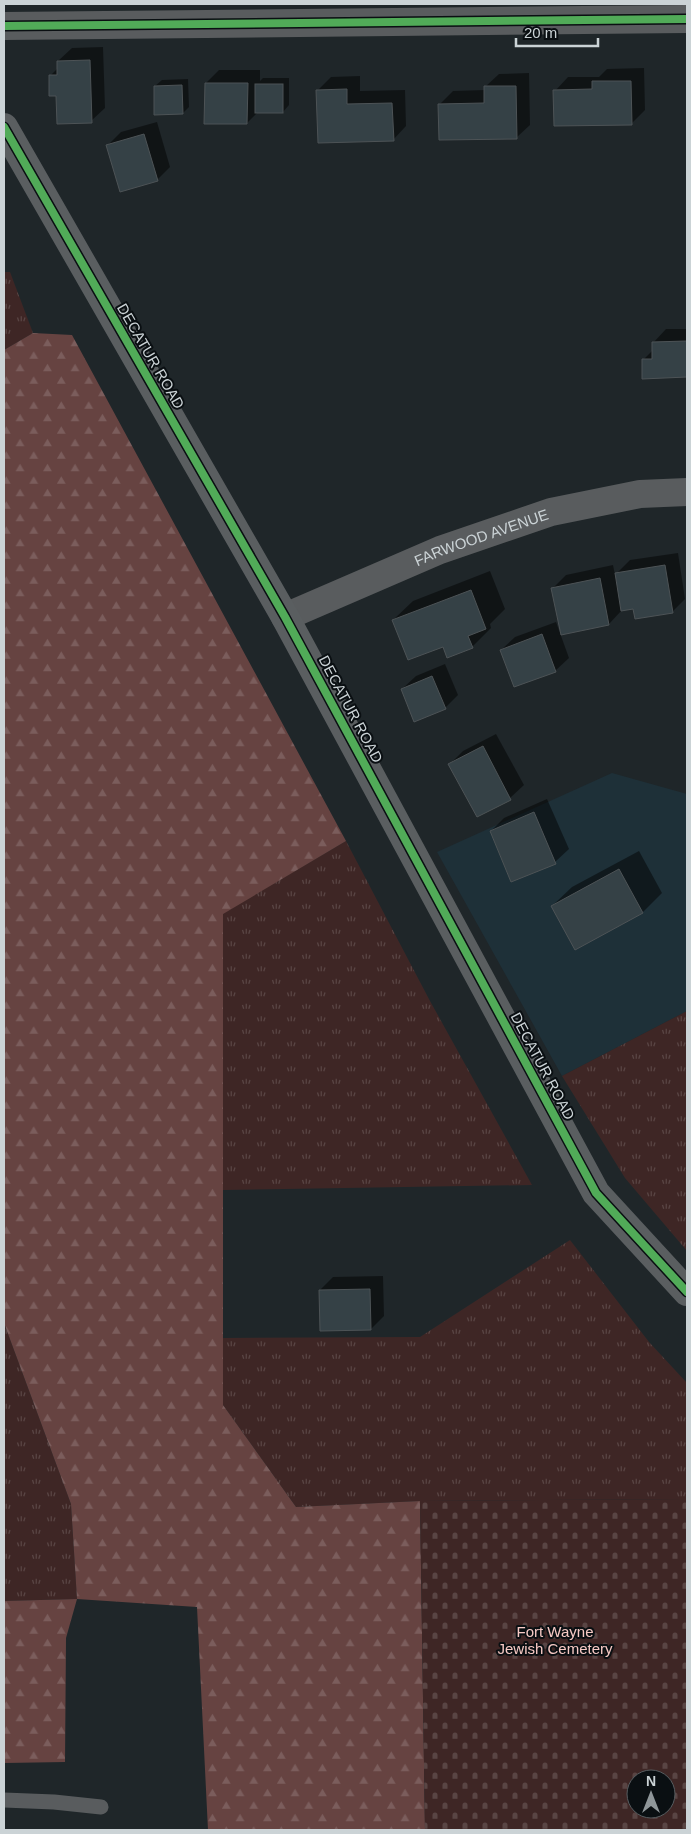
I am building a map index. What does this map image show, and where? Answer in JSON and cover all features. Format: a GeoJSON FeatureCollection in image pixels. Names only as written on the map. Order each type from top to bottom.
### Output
{"type":"FeatureCollection","features":[{"type":"Feature","properties":{"kind":"street"},"geometry":{"type":"LineString","coordinates":[[4,26],[687,19]]}},
{"type":"Feature","properties":{"kind":"street","name":"DECATUR ROAD"},"geometry":{"type":"LineString","coordinates":[[4,127],[285,617],[596,1193],[687,1292]]}},
{"type":"Feature","properties":{"kind":"street","name":"FARWOOD AVENUE"},"geometry":{"type":"LineString","coordinates":[[285,617],[440,550],[551,512],[640,494],[687,492]]}},
{"type":"Feature","properties":{"kind":"lane"},"geometry":{"type":"LineString","coordinates":[[4,1800],[54,1802],[101,1807]]}},
{"type":"Feature","properties":{"kind":"shaded area"},"geometry":{"type":"Polygon","coordinates":[[[612,773],[687,794],[687,1011],[562,1076],[437,852],[612,773]]]}},
{"type":"Feature","properties":{"kind":"green space"},"geometry":{"type":"Polygon","coordinates":[[[4,272],[10,272],[33,333],[4,350],[4,272]]]}},
{"type":"Feature","properties":{"kind":"green space"},"geometry":{"type":"Polygon","coordinates":[[[33,333],[72,335],[346,841],[223,914],[223,1405],[296,1507],[420,1501],[425,1830],[208,1830],[197,1607],[77,1599],[71,1504],[4,1323],[4,350],[33,333]]]}},
{"type":"Feature","properties":{"kind":"green space"},"geometry":{"type":"Polygon","coordinates":[[[346,841],[430,1001],[532,1185],[223,1190],[223,913],[346,841]]]}},
{"type":"Feature","properties":{"kind":"green space"},"geometry":{"type":"Polygon","coordinates":[[[687,1011],[687,1251],[625,1178],[562,1076],[687,1011]]]}},
{"type":"Feature","properties":{"kind":"green space"},"geometry":{"type":"Polygon","coordinates":[[[570,1240],[649,1342],[687,1383],[687,1499],[420,1501],[296,1507],[223,1405],[223,1338],[420,1337],[570,1240]]]}},
{"type":"Feature","properties":{"kind":"green space"},"geometry":{"type":"Polygon","coordinates":[[[4,1323],[71,1504],[77,1599],[4,1601],[4,1323]]]}},
{"type":"Feature","properties":{"kind":"green space","name":"Fort Wayne Jewish Cemetery"},"geometry":{"type":"Polygon","coordinates":[[[687,1499],[687,1830],[425,1830],[420,1501],[687,1499]]]}},
{"type":"Feature","properties":{"kind":"green space"},"geometry":{"type":"Polygon","coordinates":[[[77,1599],[66,1638],[65,1762],[4,1763],[4,1601],[77,1599]]]}},
{"type":"Feature","properties":{"kind":"building"},"geometry":{"type":"Polygon","coordinates":[[[90,60],[92,123],[57,124],[56,96],[49,96],[49,75],[57,75],[57,61],[90,60]]]}},
{"type":"Feature","properties":{"kind":"building"},"geometry":{"type":"Polygon","coordinates":[[[592,81],[631,81],[632,125],[554,126],[553,90],[592,89],[592,81]]]}},
{"type":"Feature","properties":{"kind":"building"},"geometry":{"type":"Polygon","coordinates":[[[205,83],[248,83],[247,124],[204,124],[205,83]]]}},
{"type":"Feature","properties":{"kind":"building"},"geometry":{"type":"Polygon","coordinates":[[[255,84],[283,84],[283,113],[255,113],[255,84]]]}},
{"type":"Feature","properties":{"kind":"building"},"geometry":{"type":"Polygon","coordinates":[[[182,85],[183,114],[154,115],[154,86],[182,85]]]}},
{"type":"Feature","properties":{"kind":"building"},"geometry":{"type":"Polygon","coordinates":[[[484,86],[516,86],[517,139],[439,140],[438,104],[484,103],[484,86]]]}},
{"type":"Feature","properties":{"kind":"building"},"geometry":{"type":"Polygon","coordinates":[[[347,89],[347,104],[392,103],[394,141],[318,143],[316,90],[347,89]]]}},
{"type":"Feature","properties":{"kind":"building"},"geometry":{"type":"Polygon","coordinates":[[[144,134],[158,181],[120,192],[106,145],[144,134]]]}},
{"type":"Feature","properties":{"kind":"building"},"geometry":{"type":"Polygon","coordinates":[[[687,341],[687,377],[642,379],[642,359],[652,359],[652,342],[687,341]]]}},
{"type":"Feature","properties":{"kind":"building"},"geometry":{"type":"Polygon","coordinates":[[[665,565],[673,613],[635,619],[633,609],[621,611],[615,573],[665,565]]]}},
{"type":"Feature","properties":{"kind":"building"},"geometry":{"type":"Polygon","coordinates":[[[600,578],[609,625],[561,635],[551,588],[600,578]]]}},
{"type":"Feature","properties":{"kind":"building"},"geometry":{"type":"Polygon","coordinates":[[[471,590],[486,629],[468,636],[473,648],[447,658],[443,647],[408,660],[392,620],[471,590]]]}},
{"type":"Feature","properties":{"kind":"building"},"geometry":{"type":"Polygon","coordinates":[[[542,634],[556,672],[514,687],[500,650],[542,634]]]}},
{"type":"Feature","properties":{"kind":"building"},"geometry":{"type":"Polygon","coordinates":[[[432,676],[446,709],[414,722],[401,689],[432,676]]]}},
{"type":"Feature","properties":{"kind":"building"},"geometry":{"type":"Polygon","coordinates":[[[483,746],[511,800],[477,817],[448,764],[483,746]]]}},
{"type":"Feature","properties":{"kind":"building"},"geometry":{"type":"Polygon","coordinates":[[[534,812],[556,864],[511,882],[490,831],[534,812]]]}},
{"type":"Feature","properties":{"kind":"building"},"geometry":{"type":"Polygon","coordinates":[[[619,869],[643,913],[575,950],[551,906],[619,869]]]}},
{"type":"Feature","properties":{"kind":"building"},"geometry":{"type":"Polygon","coordinates":[[[370,1289],[371,1330],[320,1331],[319,1290],[370,1289]]]}},
{"type":"Feature","properties":{"kind":"cycle path"},"geometry":{"type":"LineString","coordinates":[[4,26],[687,19]]}},
{"type":"Feature","properties":{"kind":"cycle path"},"geometry":{"type":"LineString","coordinates":[[4,127],[285,617],[596,1193],[687,1292]]}}]}
